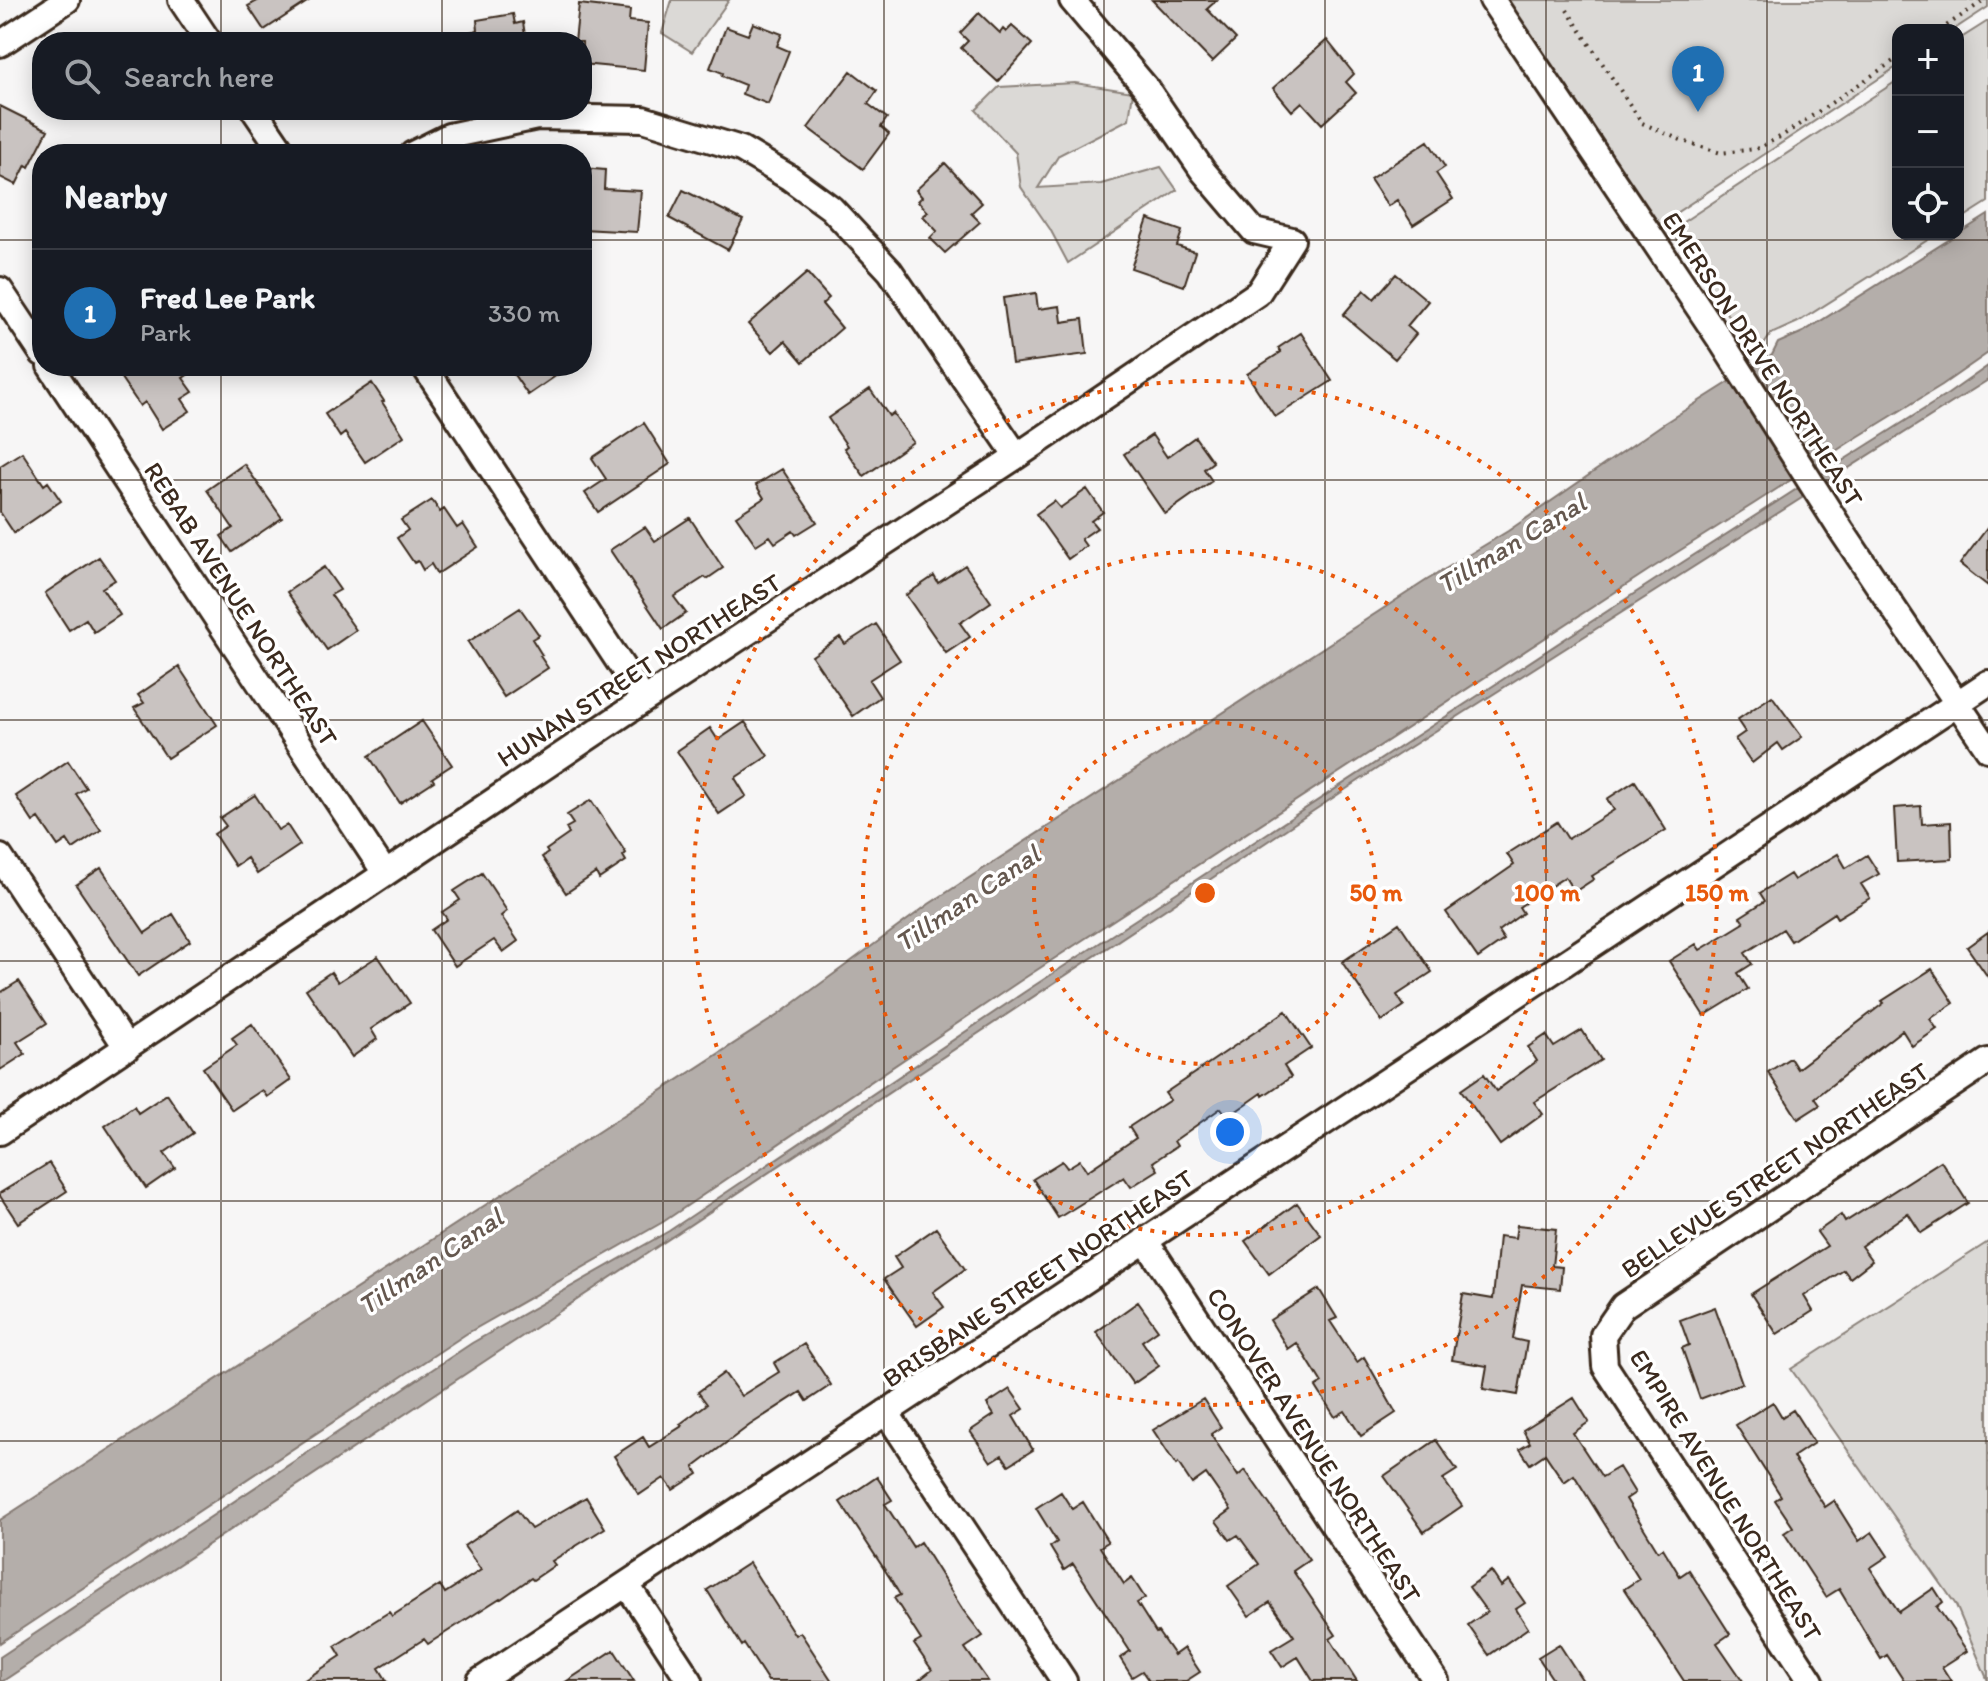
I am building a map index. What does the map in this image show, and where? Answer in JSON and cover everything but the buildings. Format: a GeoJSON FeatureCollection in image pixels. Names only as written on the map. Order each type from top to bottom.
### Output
{"type":"FeatureCollection","features":[{"type":"Feature","properties":{"kind":"street"},"geometry":{"type":"LineString","coordinates":[[0,44],[67,0]]}},
{"type":"Feature","properties":{"kind":"street"},"geometry":{"type":"LineString","coordinates":[[181,0],[202,32]]}},
{"type":"Feature","properties":{"kind":"street","name":"HUNAN STREET NORTHEAST"},"geometry":{"type":"LineString","coordinates":[[0,1132],[1258,293],[1292,240],[1254,231],[1203,171],[1147,89],[1072,0]]}},
{"type":"Feature","properties":{"kind":"street","name":"EMERSON DRIVE NORTHEAST"},"geometry":{"type":"LineString","coordinates":[[1492,0],[1723,344],[1841,530],[1988,749]]}},
{"type":"Feature","properties":{"kind":"street"},"geometry":{"type":"LineString","coordinates":[[592,118],[643,119],[741,149],[790,178],[831,208],[890,271],[1017,456]]}},
{"type":"Feature","properties":{"kind":"street"},"geometry":{"type":"LineString","coordinates":[[261,120],[277,144]]}},
{"type":"Feature","properties":{"kind":"street"},"geometry":{"type":"LineString","coordinates":[[433,144],[449,136],[523,120]]}},
{"type":"Feature","properties":{"kind":"street"},"geometry":{"type":"LineString","coordinates":[[0,290],[32,338]]}},
{"type":"Feature","properties":{"kind":"street","name":"REBAB AVENUE NORTHEAST"},"geometry":{"type":"LineString","coordinates":[[57,376],[385,873]]}},
{"type":"Feature","properties":{"kind":"street"},"geometry":{"type":"LineString","coordinates":[[431,376],[644,700]]}},
{"type":"Feature","properties":{"kind":"street","name":"BRISBANE STREET NORTHEAST"},"geometry":{"type":"LineString","coordinates":[[480,1681],[1988,683]]}},
{"type":"Feature","properties":{"kind":"street"},"geometry":{"type":"LineString","coordinates":[[0,857],[127,1048]]}},
{"type":"Feature","properties":{"kind":"street","name":"BELLEVUE STREET NORTHEAST"},"geometry":{"type":"LineString","coordinates":[[1603,1335],[1623,1306],[1988,1061]]}},
{"type":"Feature","properties":{"kind":"street","name":"CONOVER AVENUE NORTHEAST"},"geometry":{"type":"LineString","coordinates":[[1145,1240],[1436,1681]]}},
{"type":"Feature","properties":{"kind":"street","name":"EMPIRE AVENUE NORTHEAST"},"geometry":{"type":"LineString","coordinates":[[1603,1335],[1605,1366],[1811,1681]]}},
{"type":"Feature","properties":{"kind":"street"},"geometry":{"type":"LineString","coordinates":[[886,1412],[1064,1681]]}},
{"type":"Feature","properties":{"kind":"street"},"geometry":{"type":"LineString","coordinates":[[627,1585],[690,1681]]}},
{"type":"Feature","properties":{"kind":"path"},"geometry":{"type":"LineString","coordinates":[[1949,24],[1985,0]]}},
{"type":"Feature","properties":{"kind":"path"},"geometry":{"type":"LineString","coordinates":[[1567,10],[1642,123],[1721,153],[1756,149],[1782,136],[1892,62]]}},
{"type":"Feature","properties":{"kind":"shaded area"},"geometry":{"type":"Polygon","coordinates":[[[672,0],[729,0],[692,52],[662,33],[672,0]]]}},
{"type":"Feature","properties":{"kind":"shaded area"},"geometry":{"type":"Polygon","coordinates":[[[1493,0],[1988,0],[1988,7],[1962,24],[1892,24],[1892,70],[1647,232],[1493,0]]]}},
{"type":"Feature","properties":{"kind":"shaded area"},"geometry":{"type":"Polygon","coordinates":[[[1988,21],[1988,202],[1964,217],[1964,96],[1964,36],[1988,21]]]}},
{"type":"Feature","properties":{"kind":"shaded area"},"geometry":{"type":"Polygon","coordinates":[[[1075,83],[1133,92],[1129,119],[1059,155],[1038,188],[1101,184],[1161,167],[1177,190],[1068,263],[1050,229],[1021,187],[1016,153],[976,110],[999,87],[1075,83]]]}},
{"type":"Feature","properties":{"kind":"shaded area"},"geometry":{"type":"Polygon","coordinates":[[[1892,84],[1892,240],[1928,240],[1798,322],[1771,334],[1763,346],[1753,353],[1671,230],[1892,84]]]}},
{"type":"Feature","properties":{"kind":"shaded area"},"geometry":{"type":"Polygon","coordinates":[[[1988,1242],[1988,1681],[1956,1605],[1791,1369],[1988,1242]]]}},
{"type":"Feature","properties":{"kind":"water","name":"Tillman Canal"},"geometry":{"type":"Polygon","coordinates":[[[1988,215],[1988,353],[1649,570],[1020,981],[663,1222],[466,1334],[0,1643],[0,1520],[778,1015],[929,904],[1427,580],[1508,531],[1663,424],[1772,355],[1778,343],[1803,332],[1948,240],[1964,240],[1964,230],[1988,215]]]}},
{"type":"Feature","properties":{"kind":"water"},"geometry":{"type":"Polygon","coordinates":[[[1988,366],[1988,380],[1825,483],[1820,475],[1988,366]]]}},
{"type":"Feature","properties":{"kind":"water"},"geometry":{"type":"Polygon","coordinates":[[[1800,487],[1805,496],[1396,756],[0,1681],[0,1657],[472,1343],[669,1231],[1026,991],[1800,487]]]}},
{"type":"Feature","properties":{"kind":"place","name":"Fred Lee Park"},"geometry":{"type":"Point","coordinates":[1698,112]}}]}
